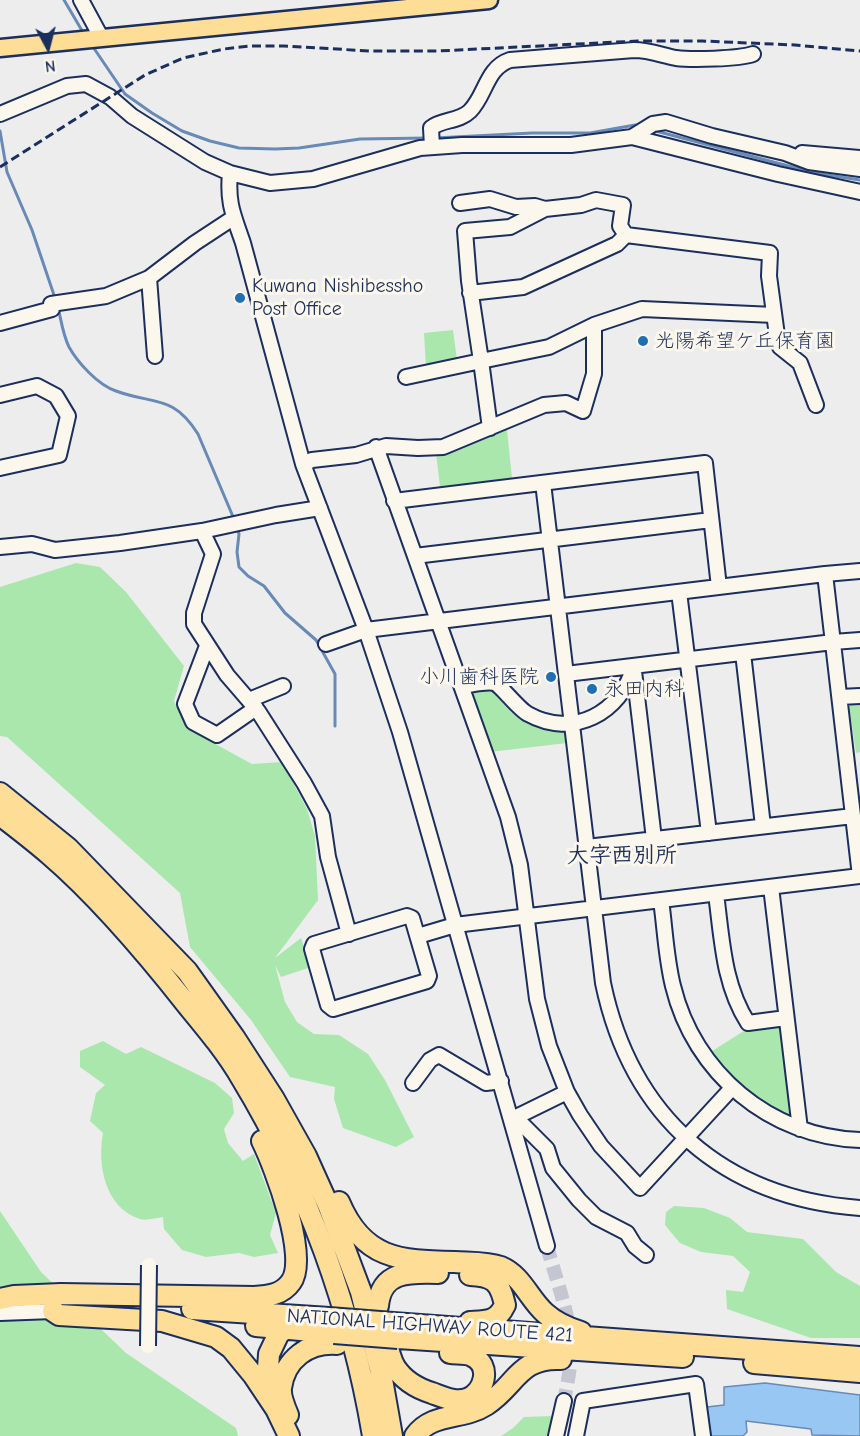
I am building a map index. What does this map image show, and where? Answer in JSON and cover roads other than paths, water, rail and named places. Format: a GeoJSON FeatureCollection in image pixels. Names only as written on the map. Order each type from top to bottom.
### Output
{"type":"FeatureCollection","features":[{"type":"Feature","properties":{"kind":"highway"},"geometry":{"type":"LineString","coordinates":[[0,793],[68,848],[187,971],[274,1099],[306,1156],[329,1207],[361,1292],[380,1368],[392,1436]]}},
{"type":"Feature","properties":{"kind":"highway"},"geometry":{"type":"LineString","coordinates":[[0,815],[50,855],[143,951],[200,1020],[242,1078],[289,1167],[322,1243],[343,1306],[367,1398],[373,1436]]}},
{"type":"Feature","properties":{"kind":"highway"},"geometry":{"type":"LineString","coordinates":[[0,1299],[14,1296],[60,1294],[254,1297],[273,1295],[292,1282],[297,1271],[297,1255],[288,1213],[271,1159],[248,1113],[242,1078]]}},
{"type":"Feature","properties":{"kind":"highway"},"geometry":{"type":"LineString","coordinates":[[274,1099],[298,1122],[328,1174],[347,1221],[378,1306],[394,1365],[405,1436]]}},
{"type":"Feature","properties":{"kind":"highway"},"geometry":{"type":"LineString","coordinates":[[347,1221],[366,1243],[395,1257],[430,1262],[480,1263],[501,1268],[520,1281],[544,1313],[564,1327],[597,1338]]}},
{"type":"Feature","properties":{"kind":"highway"},"geometry":{"type":"LineString","coordinates":[[378,1306],[379,1293],[383,1286],[399,1275],[417,1272],[476,1275],[493,1279],[500,1286],[506,1305],[500,1316],[489,1321],[438,1322],[432,1326]]}},
{"type":"Feature","properties":{"kind":"highway","name":"NATIONAL HIGHWAY ROUTE 421"},"geometry":{"type":"LineString","coordinates":[[0,1305],[180,1308],[303,1317],[333,1332],[378,1337],[432,1326],[860,1357]]}},
{"type":"Feature","properties":{"kind":"highway"},"geometry":{"type":"LineString","coordinates":[[53,1311],[58,1315],[162,1322],[216,1336],[231,1348],[254,1376],[276,1409]]}},
{"type":"Feature","properties":{"kind":"highway","name":"NATIONAL HIGHWAY ROUTE 421"},"geometry":{"type":"LineString","coordinates":[[53,1311],[164,1316],[285,1329],[399,1334],[860,1372]]}},
{"type":"Feature","properties":{"kind":"highway"},"geometry":{"type":"LineString","coordinates":[[289,1436],[267,1383],[269,1354],[279,1334],[303,1317]]}},
{"type":"Feature","properties":{"kind":"highway"},"geometry":{"type":"LineString","coordinates":[[296,1436],[280,1390],[288,1367],[299,1353],[325,1343],[333,1332]]}},
{"type":"Feature","properties":{"kind":"highway"},"geometry":{"type":"LineString","coordinates":[[394,1365],[405,1379],[417,1388],[450,1400],[467,1399],[481,1390],[485,1380],[481,1363],[472,1356],[413,1348],[399,1334]]}},
{"type":"Feature","properties":{"kind":"highway"},"geometry":{"type":"LineString","coordinates":[[777,1351],[860,1348]]}},
{"type":"Feature","properties":{"kind":"highway"},"geometry":{"type":"LineString","coordinates":[[415,1436],[421,1427],[437,1419],[470,1413],[485,1406],[500,1395],[517,1374],[534,1362],[550,1358],[592,1360],[621,1354]]}},
{"type":"Feature","properties":{"kind":"highway"},"geometry":{"type":"LineString","coordinates":[[365,1436],[367,1398]]}},
{"type":"Feature","properties":{"kind":"main road"},"geometry":{"type":"LineString","coordinates":[[0,48],[489,0]]}},
{"type":"Feature","properties":{"kind":"street"},"geometry":{"type":"LineString","coordinates":[[81,0],[101,37]]}},
{"type":"Feature","properties":{"kind":"street"},"geometry":{"type":"LineString","coordinates":[[432,147],[431,128],[435,124],[459,118],[471,110],[494,71],[501,63],[510,60],[634,50],[649,50],[677,58],[732,58],[753,54]]}},
{"type":"Feature","properties":{"kind":"street"},"geometry":{"type":"LineString","coordinates":[[3,113],[67,86],[86,84],[110,97],[132,116],[205,162],[230,173],[270,183],[322,177],[420,148],[462,145],[555,146],[635,135],[778,174],[860,192]]}},
{"type":"Feature","properties":{"kind":"street"},"geometry":{"type":"LineString","coordinates":[[635,135],[653,124],[666,122],[712,136],[785,153],[808,162],[860,169]]}},
{"type":"Feature","properties":{"kind":"street"},"geometry":{"type":"LineString","coordinates":[[785,153],[860,158]]}},
{"type":"Feature","properties":{"kind":"street"},"geometry":{"type":"LineString","coordinates":[[230,173],[229,189],[233,218],[243,243],[303,464],[366,630],[400,732],[514,1121],[547,1246]]}},
{"type":"Feature","properties":{"kind":"street"},"geometry":{"type":"LineString","coordinates":[[460,203],[490,199],[516,207],[535,206],[545,209]]}},
{"type":"Feature","properties":{"kind":"street"},"geometry":{"type":"LineString","coordinates":[[490,428],[470,293],[465,231],[510,227],[545,209],[582,205],[596,200],[622,205],[620,226],[626,235],[770,253],[769,276],[778,343],[800,363],[816,405]]}},
{"type":"Feature","properties":{"kind":"street"},"geometry":{"type":"LineString","coordinates":[[0,322],[55,304],[106,297],[149,278],[233,218]]}},
{"type":"Feature","properties":{"kind":"street"},"geometry":{"type":"LineString","coordinates":[[470,293],[523,287],[617,244],[626,235]]}},
{"type":"Feature","properties":{"kind":"street"},"geometry":{"type":"LineString","coordinates":[[149,278],[155,356]]}},
{"type":"Feature","properties":{"kind":"street"},"geometry":{"type":"LineString","coordinates":[[406,377],[549,347],[594,325],[642,309],[774,315]]}},
{"type":"Feature","properties":{"kind":"street"},"geometry":{"type":"LineString","coordinates":[[303,464],[312,460],[356,455],[376,447],[443,447],[544,405],[566,403],[583,411],[594,374],[594,325]]}},
{"type":"Feature","properties":{"kind":"street"},"geometry":{"type":"LineString","coordinates":[[0,395],[37,386],[56,396],[68,416],[59,455],[0,468]]}},
{"type":"Feature","properties":{"kind":"street"},"geometry":{"type":"LineString","coordinates":[[376,447],[508,817],[520,865],[540,1012],[549,1046],[567,1092],[601,1146],[640,1188],[732,1088]]}},
{"type":"Feature","properties":{"kind":"street"},"geometry":{"type":"LineString","coordinates":[[394,501],[705,463],[719,587]]}},
{"type":"Feature","properties":{"kind":"street"},"geometry":{"type":"LineString","coordinates":[[543,483],[603,983],[618,1038],[646,1092],[668,1120],[686,1138],[726,1167],[765,1189],[808,1201],[860,1208]]}},
{"type":"Feature","properties":{"kind":"street"},"geometry":{"type":"LineString","coordinates":[[0,547],[32,544],[55,550],[202,531],[320,508]]}},
{"type":"Feature","properties":{"kind":"street"},"geometry":{"type":"LineString","coordinates":[[415,556],[711,520]]}},
{"type":"Feature","properties":{"kind":"street"},"geometry":{"type":"LineString","coordinates":[[202,531],[213,554],[193,618],[194,624],[227,675],[253,704],[304,783],[322,816],[328,857],[349,934]]}},
{"type":"Feature","properties":{"kind":"street"},"geometry":{"type":"LineString","coordinates":[[326,644],[366,630],[439,620],[860,571]]}},
{"type":"Feature","properties":{"kind":"street"},"geometry":{"type":"LineString","coordinates":[[418,936],[455,925],[860,876],[825,574]]}},
{"type":"Feature","properties":{"kind":"street"},"geometry":{"type":"LineString","coordinates":[[679,592],[710,833]]}},
{"type":"Feature","properties":{"kind":"street"},"geometry":{"type":"LineString","coordinates":[[566,674],[860,640]]}},
{"type":"Feature","properties":{"kind":"street"},"geometry":{"type":"LineString","coordinates":[[207,646],[185,704],[193,722],[217,735],[253,704],[283,686]]}},
{"type":"Feature","properties":{"kind":"street"},"geometry":{"type":"LineString","coordinates":[[743,653],[764,826]]}},
{"type":"Feature","properties":{"kind":"street"},"geometry":{"type":"LineString","coordinates":[[462,686],[493,682],[498,684],[527,714],[552,722],[571,723],[591,719],[610,706],[622,695],[634,666]]}},
{"type":"Feature","properties":{"kind":"street"},"geometry":{"type":"LineString","coordinates":[[634,666],[654,839]]}},
{"type":"Feature","properties":{"kind":"street"},"geometry":{"type":"LineString","coordinates":[[840,697],[860,696]]}},
{"type":"Feature","properties":{"kind":"street"},"geometry":{"type":"LineString","coordinates":[[587,847],[853,816]]}},
{"type":"Feature","properties":{"kind":"street"},"geometry":{"type":"LineString","coordinates":[[771,887],[800,1129]]}},
{"type":"Feature","properties":{"kind":"street"},"geometry":{"type":"LineString","coordinates":[[716,894],[725,968],[732,992],[744,1018],[748,1023],[786,1018]]}},
{"type":"Feature","properties":{"kind":"street"},"geometry":{"type":"LineString","coordinates":[[661,900],[670,972],[681,1013],[699,1049],[712,1067],[732,1088],[758,1108],[784,1123],[840,1139],[860,1140]]}},
{"type":"Feature","properties":{"kind":"street"},"geometry":{"type":"LineString","coordinates":[[407,916],[412,918],[429,976],[427,981],[333,1009],[327,1005],[312,949],[314,944],[349,934],[407,916]]}},
{"type":"Feature","properties":{"kind":"street"},"geometry":{"type":"LineString","coordinates":[[413,1083],[430,1060],[439,1056],[486,1083],[501,1081]]}},
{"type":"Feature","properties":{"kind":"street"},"geometry":{"type":"LineString","coordinates":[[514,1121],[567,1092]]}},
{"type":"Feature","properties":{"kind":"street"},"geometry":{"type":"LineString","coordinates":[[514,1121],[547,1149],[553,1168],[584,1205],[596,1217],[627,1233],[636,1246],[646,1254]]}},
{"type":"Feature","properties":{"kind":"street"},"geometry":{"type":"LineString","coordinates":[[147,1346],[149,1264]]}},
{"type":"Feature","properties":{"kind":"street"},"geometry":{"type":"LineString","coordinates":[[0,1313],[53,1311]]}},
{"type":"Feature","properties":{"kind":"street"},"geometry":{"type":"LineString","coordinates":[[576,1436],[583,1401],[696,1384],[703,1436]]}},
{"type":"Feature","properties":{"kind":"street"},"geometry":{"type":"LineString","coordinates":[[556,1436],[564,1401]]}},
{"type":"Feature","properties":{"kind":"water"},"geometry":{"type":"Polygon","coordinates":[[[765,1383],[860,1395],[860,1436],[812,1435],[811,1429],[746,1421],[747,1432],[743,1436],[711,1436],[707,1407],[724,1405],[724,1387],[765,1383]]]}},
{"type":"Feature","properties":{"kind":"waterway"},"geometry":{"type":"LineString","coordinates":[[64,0],[84,34]]}},
{"type":"Feature","properties":{"kind":"waterway"},"geometry":{"type":"LineString","coordinates":[[91,44],[125,94],[182,131],[210,141],[239,148],[275,149],[299,148],[360,139],[428,138]]}},
{"type":"Feature","properties":{"kind":"waterway"},"geometry":{"type":"LineString","coordinates":[[435,138],[532,133],[590,133],[640,126]]}},
{"type":"Feature","properties":{"kind":"waterway"},"geometry":{"type":"LineString","coordinates":[[652,130],[815,173],[860,180]]}},
{"type":"Feature","properties":{"kind":"waterway"},"geometry":{"type":"LineString","coordinates":[[0,131],[7,172],[32,230],[56,301]]}},
{"type":"Feature","properties":{"kind":"waterway"},"geometry":{"type":"LineString","coordinates":[[58,307],[69,347],[96,379],[116,391],[171,407],[189,421],[198,434],[234,519]]}},
{"type":"Feature","properties":{"kind":"waterway"},"geometry":{"type":"LineString","coordinates":[[237,528],[239,567],[264,586],[285,613],[316,640],[335,674],[335,726]]}},
{"type":"Feature","properties":{"kind":"tunnel"},"geometry":{"type":"LineString","coordinates":[[547,1246],[564,1305],[571,1341],[564,1401]]}},
{"type":"Feature","properties":{"kind":"railway"},"geometry":{"type":"LineString","coordinates":[[0,167],[145,75],[183,58],[224,49],[284,46],[370,51],[438,51],[638,41],[702,41],[795,45],[860,51]]}},
{"type":"Feature","properties":{"kind":"place","name":"Kuwana Nishibessho Post Office"},"geometry":{"type":"Point","coordinates":[240,298]}},
{"type":"Feature","properties":{"kind":"place","name":"光陽希望ケ丘保育園"},"geometry":{"type":"Point","coordinates":[643,341]}},
{"type":"Feature","properties":{"kind":"place","name":"小川歯科医院"},"geometry":{"type":"Point","coordinates":[551,677]}},
{"type":"Feature","properties":{"kind":"place","name":"永田内科"},"geometry":{"type":"Point","coordinates":[592,689]}},
{"type":"Feature","properties":{"kind":"district","name":"大字西別所"},"geometry":{"type":"Point","coordinates":[622,856]}}]}
